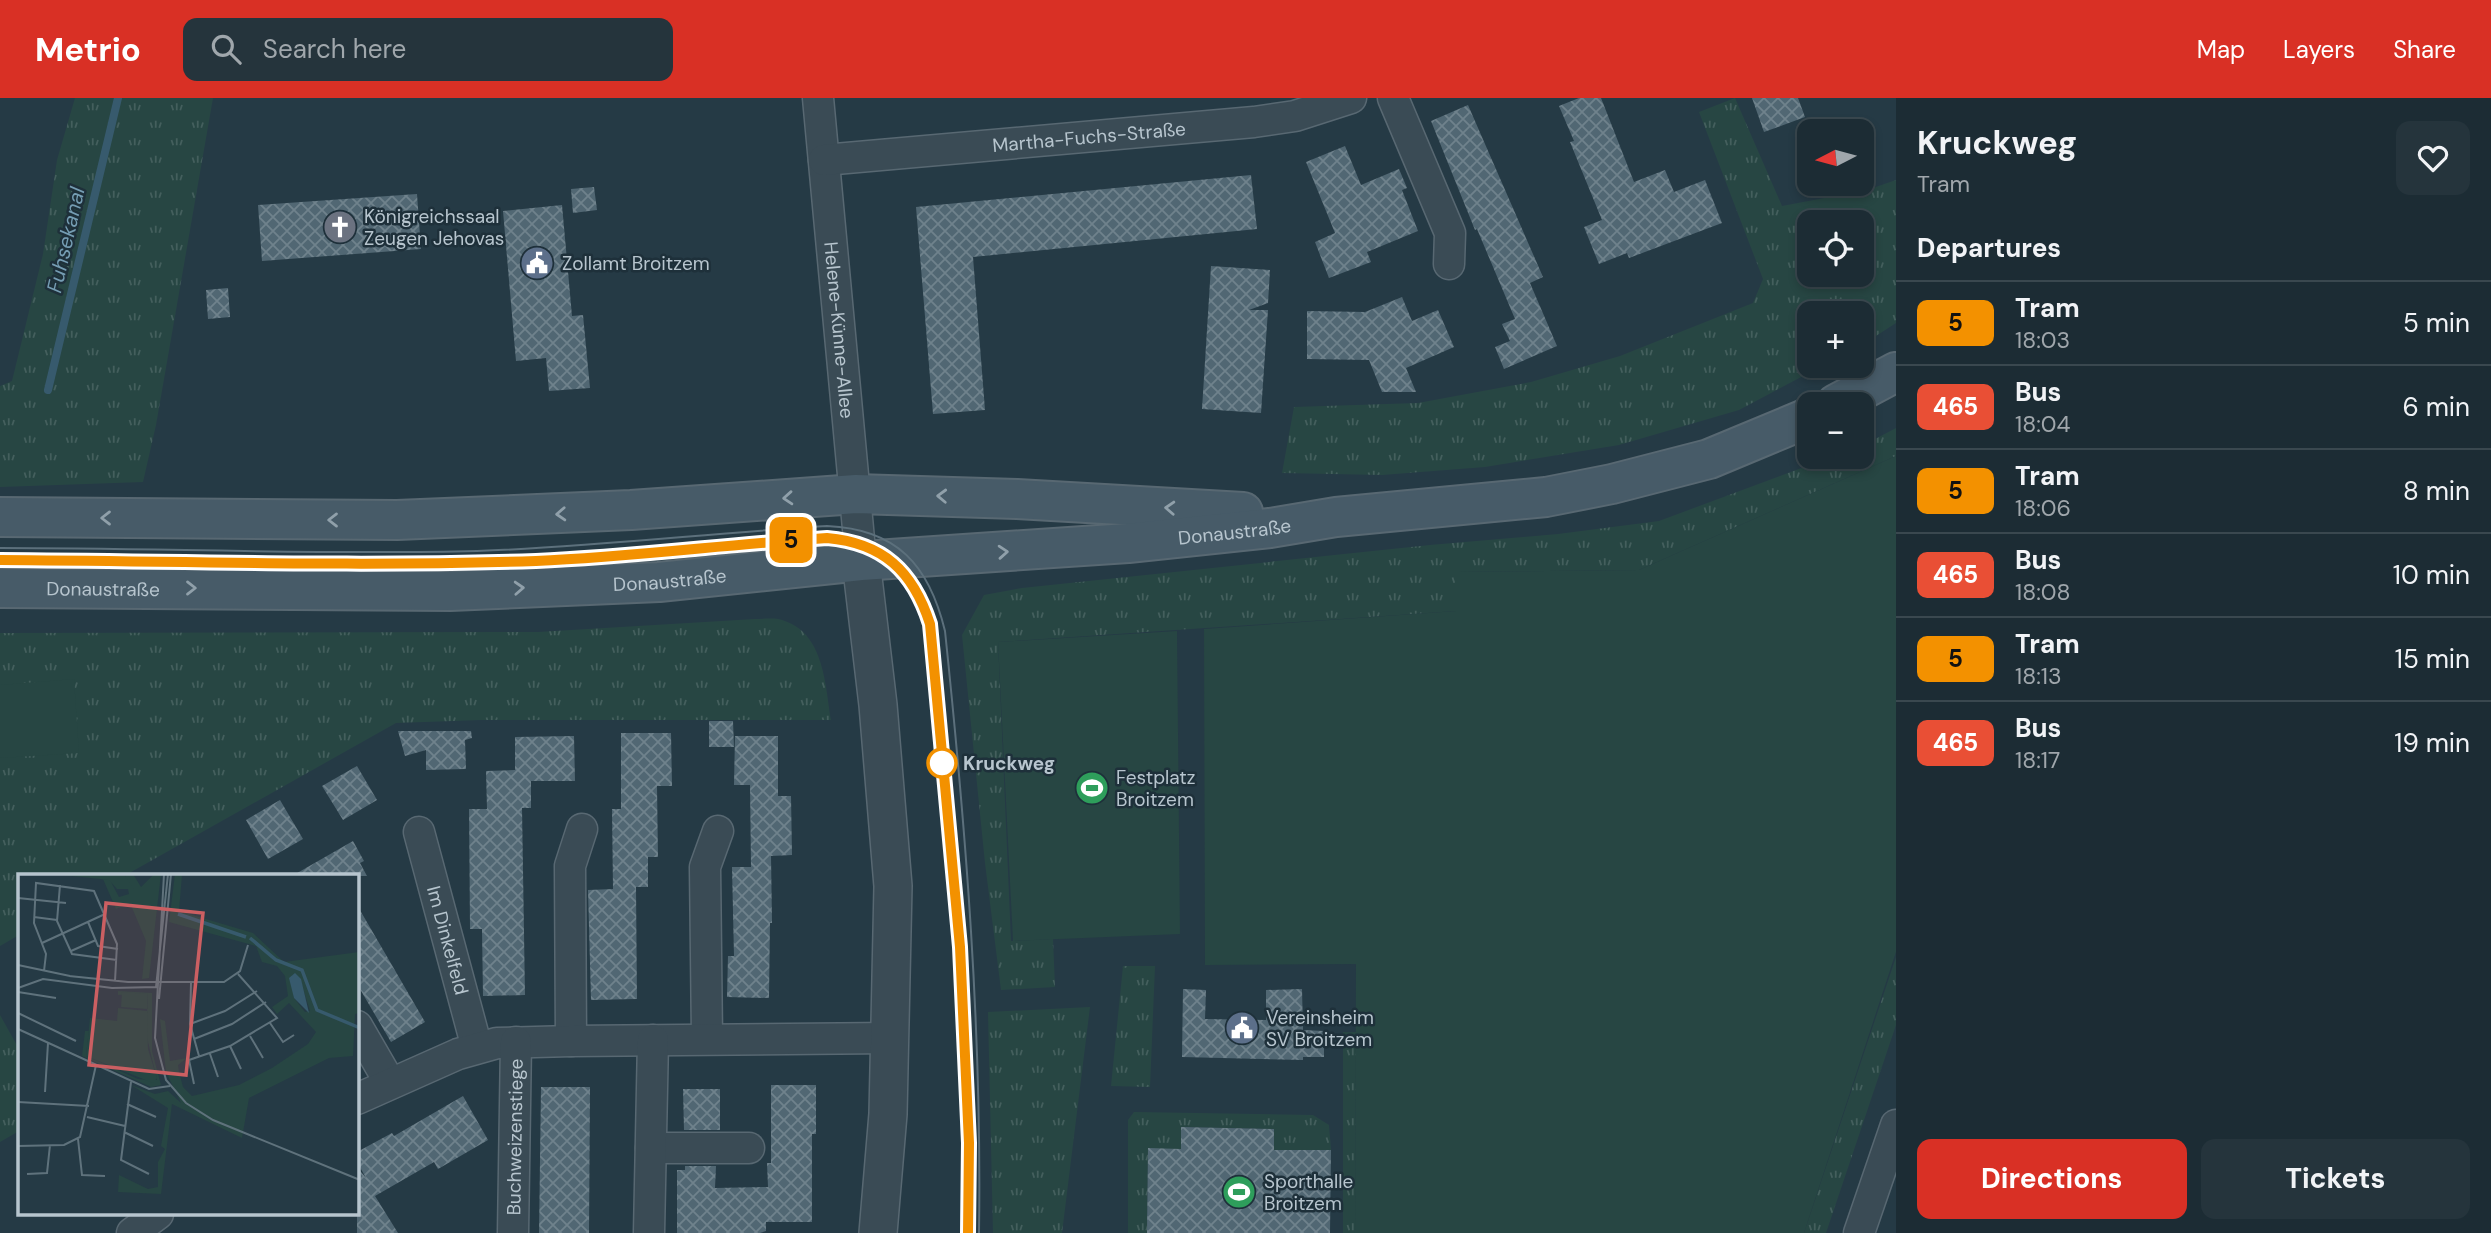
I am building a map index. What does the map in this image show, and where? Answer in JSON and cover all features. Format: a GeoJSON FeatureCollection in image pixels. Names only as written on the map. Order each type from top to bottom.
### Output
{"type":"FeatureCollection","features":[{"type":"Feature","properties":{"kind":"main road"},"geometry":{"type":"LineString","coordinates":[[1862,392],[1896,372]]}},
{"type":"Feature","properties":{"kind":"main road","name":"Donaustraße"},"geometry":{"type":"LineString","coordinates":[[0,587],[450,591],[659,582],[861,561],[1128,543],[1336,517],[1546,497],[1612,484],[1709,459],[1797,422]]}},
{"type":"Feature","properties":{"kind":"main road","name":"Donaustraße"},"geometry":{"type":"LineString","coordinates":[[0,517],[410,520],[631,510],[856,494],[1017,499],[1336,517]]}},
{"type":"Feature","properties":{"kind":"street","name":"Helene-Künne-Allee"},"geometry":{"type":"LineString","coordinates":[[818,98],[861,561]]}},
{"type":"Feature","properties":{"kind":"street","name":"Martha-Fuchs-Straße"},"geometry":{"type":"LineString","coordinates":[[824,160],[1254,122],[1292,107],[1351,98]]}},
{"type":"Feature","properties":{"kind":"street"},"geometry":{"type":"LineString","coordinates":[[1393,98],[1450,233],[1449,264]]}},
{"type":"Feature","properties":{"kind":"street"},"geometry":{"type":"LineString","coordinates":[[861,561],[878,705],[893,887],[888,1114],[878,1233]]}},
{"type":"Feature","properties":{"kind":"street"},"geometry":{"type":"LineString","coordinates":[[571,1041],[570,866],[582,829]]}},
{"type":"Feature","properties":{"kind":"street"},"geometry":{"type":"LineString","coordinates":[[706,1039],[705,867],[718,831]]}},
{"type":"Feature","properties":{"kind":"street","name":"Im Dinkelfeld"},"geometry":{"type":"LineString","coordinates":[[419,832],[477,1048]]}},
{"type":"Feature","properties":{"kind":"street"},"geometry":{"type":"LineString","coordinates":[[359,1029],[390,1083]]}},
{"type":"Feature","properties":{"kind":"street"},"geometry":{"type":"LineString","coordinates":[[359,1098],[477,1048],[516,1042],[891,1038]]}},
{"type":"Feature","properties":{"kind":"street"},"geometry":{"type":"LineString","coordinates":[[649,1233],[653,1040]]}},
{"type":"Feature","properties":{"kind":"street","name":"Buchweizenstiege"},"geometry":{"type":"LineString","coordinates":[[513,1233],[516,1042]]}},
{"type":"Feature","properties":{"kind":"street"},"geometry":{"type":"LineString","coordinates":[[888,1114],[902,1209],[902,1233]]}},
{"type":"Feature","properties":{"kind":"street"},"geometry":{"type":"LineString","coordinates":[[1859,1233],[1893,1140]]}},
{"type":"Feature","properties":{"kind":"street"},"geometry":{"type":"LineString","coordinates":[[651,1148],[750,1148]]}},
{"type":"Feature","properties":{"kind":"street"},"geometry":{"type":"LineString","coordinates":[[132,1233],[155,1216]]}},
{"type":"Feature","properties":{"kind":"green space"},"geometry":{"type":"Polygon","coordinates":[[[75,98],[213,98],[156,425],[143,482],[0,487],[0,386],[12,381],[43,254],[57,160],[75,98]]]}},
{"type":"Feature","properties":{"kind":"green space"},"geometry":{"type":"Polygon","coordinates":[[[1735,98],[1782,206],[1835,196],[1874,196],[1874,188],[1896,180],[1896,323],[1874,337],[1874,301],[1797,301],[1797,378],[1799,378],[1739,410],[1619,445],[1485,467],[1382,475],[1282,473],[1294,407],[1418,403],[1531,382],[1620,356],[1753,303],[1763,279],[1699,112],[1735,98]]]}},
{"type":"Feature","properties":{"kind":"green space"},"geometry":{"type":"Polygon","coordinates":[[[1896,428],[1896,456],[1874,466],[1874,440],[1896,428]]]}},
{"type":"Feature","properties":{"kind":"green space"},"geometry":{"type":"Polygon","coordinates":[[[1896,456],[1896,952],[1804,1233],[1355,1233],[1356,964],[1205,965],[1204,629],[1456,611],[1456,572],[1639,570],[1867,469],[1874,469],[1874,466],[1896,456]]]}},
{"type":"Feature","properties":{"kind":"green space"},"geometry":{"type":"Polygon","coordinates":[[[1799,469],[1867,469],[1639,570],[1457,572],[1457,611],[998,642],[1011,941],[1053,939],[1055,987],[1001,990],[962,635],[984,595],[1022,588],[1558,534],[1659,521],[1799,469]]]}},
{"type":"Feature","properties":{"kind":"green space"},"geometry":{"type":"Polygon","coordinates":[[[778,619],[805,634],[813,646],[824,674],[831,720],[481,720],[396,723],[128,874],[18,874],[18,936],[0,946],[0,633],[538,632],[778,619]]]}},
{"type":"Feature","properties":{"kind":"green space","name":"Festplatz Broitzem"},"geometry":{"type":"Polygon","coordinates":[[[1177,631],[1180,934],[1013,941],[998,642],[1177,631]]]}},
{"type":"Feature","properties":{"kind":"green space"},"geometry":{"type":"Polygon","coordinates":[[[74,679],[79,753],[0,758],[0,685],[74,679]]]}},
{"type":"Feature","properties":{"kind":"green space"},"geometry":{"type":"Polygon","coordinates":[[[1896,957],[1896,1025],[1826,1233],[1804,1233],[1896,957]]]}},
{"type":"Feature","properties":{"kind":"green space"},"geometry":{"type":"Polygon","coordinates":[[[1123,966],[1155,966],[1150,1087],[1111,1086],[1123,966]]]}},
{"type":"Feature","properties":{"kind":"green space"},"geometry":{"type":"Polygon","coordinates":[[[1090,1007],[1062,1233],[993,1233],[988,1012],[1090,1007]]]}},
{"type":"Feature","properties":{"kind":"green space"},"geometry":{"type":"Polygon","coordinates":[[[0,1015],[18,1047],[18,1132],[0,1142],[0,1015]]]}},
{"type":"Feature","properties":{"kind":"green space"},"geometry":{"type":"Polygon","coordinates":[[[1343,1032],[1356,1032],[1355,1233],[1343,1233],[1343,1032]]]}},
{"type":"Feature","properties":{"kind":"green space"},"geometry":{"type":"Polygon","coordinates":[[[1134,1112],[1313,1115],[1329,1125],[1331,1150],[1274,1150],[1274,1129],[1181,1127],[1181,1149],[1148,1149],[1147,1233],[1128,1233],[1128,1120],[1134,1112]]]}},
{"type":"Feature","properties":{"kind":"building"},"geometry":{"type":"Polygon","coordinates":[[[1579,98],[1601,98],[1634,182],[1665,170],[1674,192],[1705,180],[1722,223],[1629,258],[1627,253],[1599,264],[1584,227],[1602,220],[1570,142],[1574,141],[1559,106],[1579,98]]]}},
{"type":"Feature","properties":{"kind":"building"},"geometry":{"type":"Polygon","coordinates":[[[1752,98],[1798,98],[1805,117],[1764,132],[1752,98]]]}},
{"type":"Feature","properties":{"kind":"building"},"geometry":{"type":"Polygon","coordinates":[[[1468,105],[1543,277],[1530,283],[1557,346],[1504,369],[1495,347],[1510,341],[1502,324],[1515,319],[1431,121],[1468,105]]]}},
{"type":"Feature","properties":{"kind":"building"},"geometry":{"type":"Polygon","coordinates":[[[1345,146],[1361,185],[1399,169],[1407,188],[1402,190],[1418,231],[1367,252],[1371,262],[1329,278],[1315,242],[1335,233],[1306,162],[1345,146]]]}},
{"type":"Feature","properties":{"kind":"building"},"geometry":{"type":"Polygon","coordinates":[[[1251,175],[1257,229],[973,257],[985,410],[933,414],[916,207],[1251,175]]]}},
{"type":"Feature","properties":{"kind":"building"},"geometry":{"type":"Polygon","coordinates":[[[594,187],[597,210],[573,213],[571,189],[594,187]]]}},
{"type":"Feature","properties":{"kind":"building","name":"Königreichssaal Zeugen Jehovas"},"geometry":{"type":"Polygon","coordinates":[[[417,194],[421,249],[262,261],[258,205],[417,194]]]}},
{"type":"Feature","properties":{"kind":"building","name":"Zollamt Broitzem"},"geometry":{"type":"Polygon","coordinates":[[[562,205],[572,316],[583,315],[590,388],[549,391],[546,358],[516,361],[503,211],[562,205]]]}},
{"type":"Feature","properties":{"kind":"building"},"geometry":{"type":"Polygon","coordinates":[[[1211,266],[1270,270],[1268,303],[1249,310],[1268,310],[1261,413],[1202,409],[1211,266]]]}},
{"type":"Feature","properties":{"kind":"building"},"geometry":{"type":"Polygon","coordinates":[[[228,288],[230,317],[208,319],[206,290],[228,288]]]}},
{"type":"Feature","properties":{"kind":"building"},"geometry":{"type":"Polygon","coordinates":[[[1402,297],[1412,321],[1438,310],[1454,347],[1406,368],[1416,392],[1382,392],[1369,360],[1307,359],[1307,311],[1365,312],[1402,297]]]}},
{"type":"Feature","properties":{"kind":"building"},"geometry":{"type":"Polygon","coordinates":[[[709,721],[733,721],[734,747],[709,747],[709,721]]]}},
{"type":"Feature","properties":{"kind":"building"},"geometry":{"type":"Polygon","coordinates":[[[398,731],[471,731],[472,738],[465,740],[466,769],[426,770],[426,750],[405,756],[398,731]]]}},
{"type":"Feature","properties":{"kind":"building"},"geometry":{"type":"Polygon","coordinates":[[[621,733],[671,733],[672,786],[657,786],[658,857],[648,857],[648,887],[636,887],[637,999],[591,1000],[588,890],[613,889],[612,809],[621,809],[621,733]]]}},
{"type":"Feature","properties":{"kind":"building"},"geometry":{"type":"Polygon","coordinates":[[[574,736],[575,781],[531,781],[531,808],[522,808],[525,995],[483,996],[482,929],[470,929],[469,809],[487,809],[486,771],[515,770],[515,737],[574,736]]]}},
{"type":"Feature","properties":{"kind":"building"},"geometry":{"type":"Polygon","coordinates":[[[735,736],[778,736],[778,796],[791,796],[792,855],[771,856],[769,998],[727,997],[728,956],[734,956],[732,867],[751,867],[750,785],[734,785],[735,736]]]}},
{"type":"Feature","properties":{"kind":"building"},"geometry":{"type":"Polygon","coordinates":[[[357,766],[377,800],[343,820],[322,786],[357,766]]]}},
{"type":"Feature","properties":{"kind":"building"},"geometry":{"type":"Polygon","coordinates":[[[280,800],[303,839],[268,859],[246,820],[280,800]]]}},
{"type":"Feature","properties":{"kind":"building"},"geometry":{"type":"Polygon","coordinates":[[[353,841],[364,861],[360,863],[367,876],[359,874],[295,874],[353,841]]]}},
{"type":"Feature","properties":{"kind":"building"},"geometry":{"type":"Polygon","coordinates":[[[359,908],[425,1022],[391,1042],[359,987],[359,908]]]}},
{"type":"Feature","properties":{"kind":"building","name":"Vereinsheim SV Broitzem"},"geometry":{"type":"Polygon","coordinates":[[[1183,989],[1206,990],[1205,1019],[1266,1020],[1266,990],[1302,989],[1303,1030],[1324,1031],[1324,1057],[1303,1057],[1303,1060],[1182,1057],[1183,989]]]}},
{"type":"Feature","properties":{"kind":"building"},"geometry":{"type":"Polygon","coordinates":[[[771,1085],[816,1085],[816,1134],[812,1134],[812,1222],[766,1222],[766,1231],[760,1233],[677,1233],[677,1170],[685,1170],[685,1166],[716,1166],[715,1188],[768,1187],[767,1163],[771,1163],[771,1085]]]}},
{"type":"Feature","properties":{"kind":"building"},"geometry":{"type":"Polygon","coordinates":[[[541,1087],[590,1087],[589,1233],[539,1233],[541,1087]]]}},
{"type":"Feature","properties":{"kind":"building"},"geometry":{"type":"Polygon","coordinates":[[[683,1089],[720,1089],[720,1130],[684,1130],[683,1089]]]}},
{"type":"Feature","properties":{"kind":"building"},"geometry":{"type":"Polygon","coordinates":[[[463,1096],[488,1140],[438,1169],[434,1162],[375,1196],[398,1233],[357,1233],[359,1169],[366,1178],[359,1166],[359,1151],[392,1133],[394,1136],[463,1096]]]}},
{"type":"Feature","properties":{"kind":"building","name":"Sporthalle Broitzem"},"geometry":{"type":"Polygon","coordinates":[[[1181,1127],[1274,1129],[1274,1150],[1331,1150],[1330,1233],[1147,1233],[1148,1148],[1181,1149],[1181,1127]]]}},
{"type":"Feature","properties":{"kind":"waterway","name":"Fuhsekanal"},"geometry":{"type":"LineString","coordinates":[[48,390],[118,98]]}},
{"type":"Feature","properties":{"kind":"tram line"},"geometry":{"type":"LineString","coordinates":[[0,548],[477,551],[827,526],[873,534],[891,543],[906,555],[930,587],[945,631],[971,932],[978,1082],[979,1233]]}},
{"type":"Feature","properties":{"kind":"tram line"},"geometry":{"type":"LineString","coordinates":[[0,560],[469,563],[609,556],[827,538],[847,541],[880,553],[905,575],[915,589],[930,624],[960,947],[969,1143],[968,1233]]}},
{"type":"Feature","properties":{"kind":"tram line","name":"5"},"geometry":{"type":"LineString","coordinates":[[0,560],[475,563],[598,557],[827,538],[859,542],[880,552],[913,584],[930,624],[960,947],[969,1143],[968,1233]]}},
{"type":"Feature","properties":{"kind":"place","name":"Königreichssaal Zeugen Jehovas"},"geometry":{"type":"Point","coordinates":[340,227]}},
{"type":"Feature","properties":{"kind":"place","name":"Zollamt Broitzem"},"geometry":{"type":"Point","coordinates":[537,263]}},
{"type":"Feature","properties":{"kind":"place","name":"Kruckweg"},"geometry":{"type":"Point","coordinates":[942,763]}},
{"type":"Feature","properties":{"kind":"place","name":"Festplatz Broitzem"},"geometry":{"type":"Point","coordinates":[1092,788]}},
{"type":"Feature","properties":{"kind":"place","name":"Vereinsheim SV Broitzem"},"geometry":{"type":"Point","coordinates":[1242,1028]}},
{"type":"Feature","properties":{"kind":"place","name":"Sporthalle Broitzem"},"geometry":{"type":"Point","coordinates":[1239,1192]}}]}
